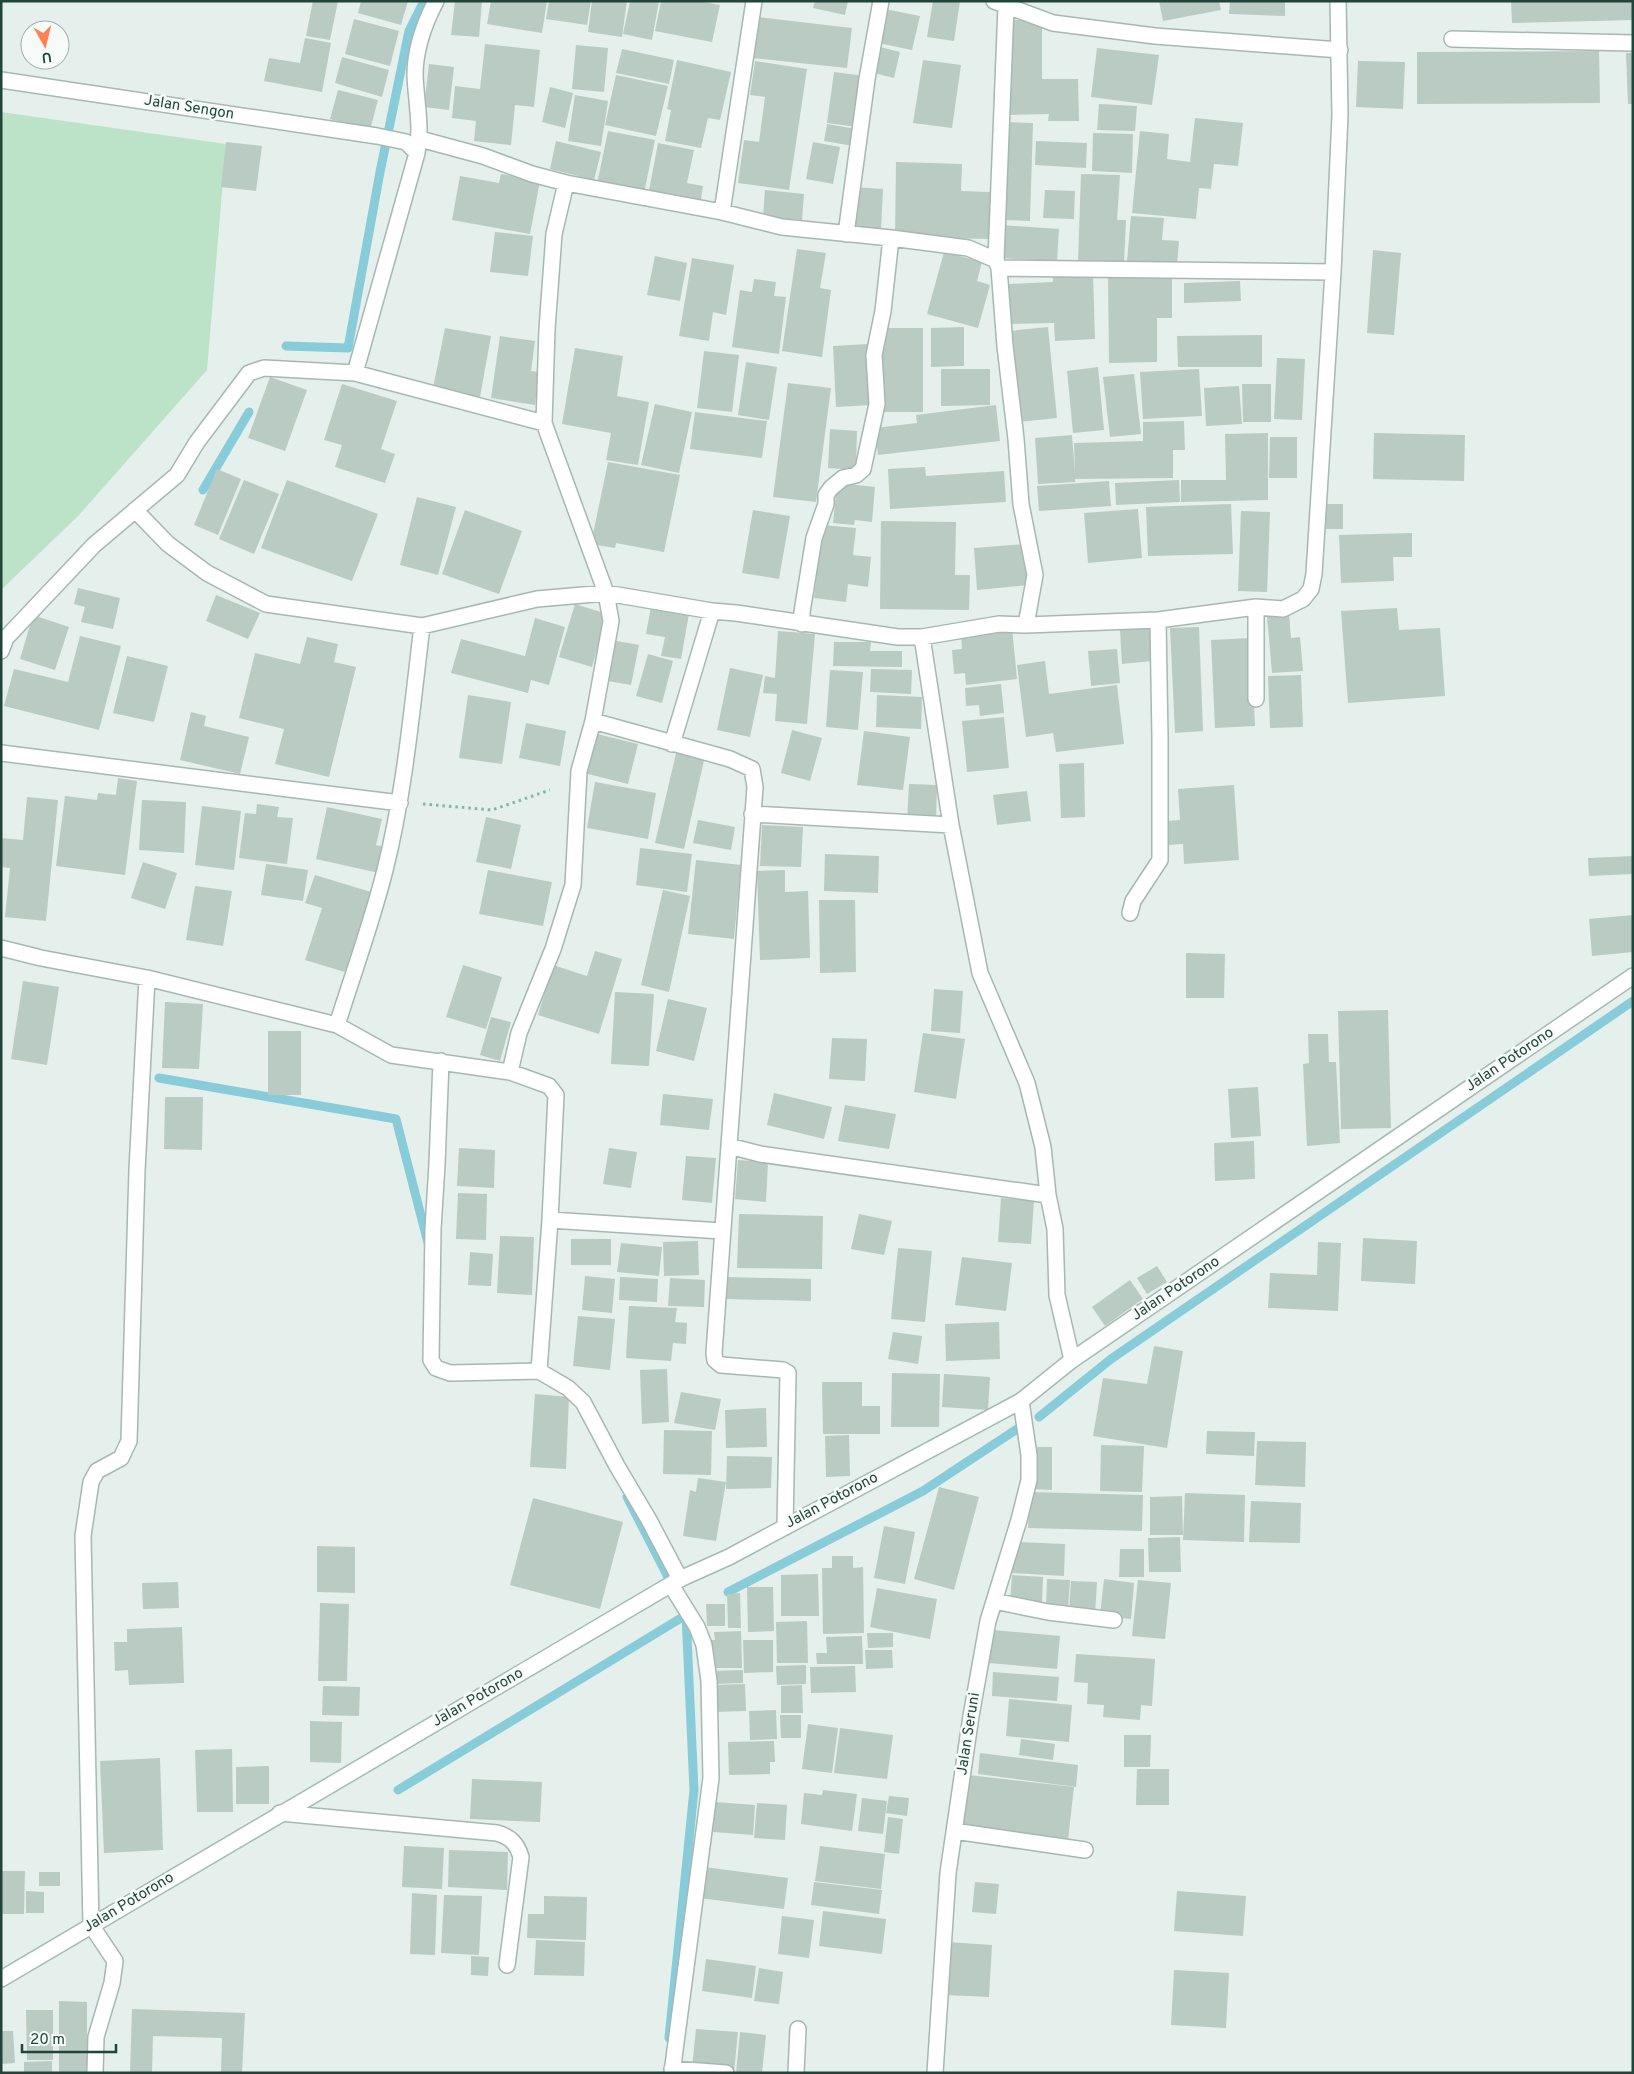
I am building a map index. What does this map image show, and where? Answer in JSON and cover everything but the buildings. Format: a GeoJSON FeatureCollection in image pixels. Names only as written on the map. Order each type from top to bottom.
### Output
{"type":"FeatureCollection","features":[{"type":"Feature","properties":{"kind":"street"},"geometry":{"type":"LineString","coordinates":[[355,373],[414,144],[416,53],[424,28],[436,1]]}},
{"type":"Feature","properties":{"kind":"street"},"geometry":{"type":"LineString","coordinates":[[722,212],[754,1]]}},
{"type":"Feature","properties":{"kind":"street"},"geometry":{"type":"LineString","coordinates":[[846,234],[867,79],[880,1]]}},
{"type":"Feature","properties":{"kind":"street"},"geometry":{"type":"LineString","coordinates":[[135,510],[168,544],[207,573],[266,604],[422,626],[537,599],[606,593],[712,611],[898,637],[922,637],[998,624],[1026,625],[1158,620],[1256,607],[1283,609],[1303,599],[1311,589],[1314,565],[1333,272],[1340,115],[1338,1]]}},
{"type":"Feature","properties":{"kind":"street"},"geometry":{"type":"LineString","coordinates":[[1026,625],[1035,575],[1021,504],[997,264],[1000,4],[1053,23],[1155,36],[1340,50]]}},
{"type":"Feature","properties":{"kind":"street"},"geometry":{"type":"LineString","coordinates":[[1452,39],[1633,43]]}},
{"type":"Feature","properties":{"kind":"street","name":"Jalan Sengon"},"geometry":{"type":"LineString","coordinates":[[1,80],[377,136],[484,156],[532,174],[566,183],[722,212],[782,227],[968,248],[997,264]]}},
{"type":"Feature","properties":{"kind":"street"},"geometry":{"type":"LineString","coordinates":[[510,1072],[519,1033],[553,949],[574,885],[579,771],[593,721],[611,621],[606,593],[544,423],[547,329],[554,234],[566,183]]}},
{"type":"Feature","properties":{"kind":"street"},"geometry":{"type":"LineString","coordinates":[[802,624],[802,612],[814,538],[826,504],[826,495],[843,478],[856,475],[863,469],[876,404],[874,355],[883,311],[891,238]]}},
{"type":"Feature","properties":{"kind":"street"},"geometry":{"type":"LineString","coordinates":[[997,264],[1333,272]]}},
{"type":"Feature","properties":{"kind":"street"},"geometry":{"type":"LineString","coordinates":[[1,651],[6,638],[94,545],[177,475],[197,442],[249,373],[264,368],[355,373],[544,423]]}},
{"type":"Feature","properties":{"kind":"street"},"geometry":{"type":"LineString","coordinates":[[1256,607],[1256,699]]}},
{"type":"Feature","properties":{"kind":"street"},"geometry":{"type":"LineString","coordinates":[[672,744],[712,611]]}},
{"type":"Feature","properties":{"kind":"street"},"geometry":{"type":"LineString","coordinates":[[1130,913],[1133,902],[1160,860],[1158,620]]}},
{"type":"Feature","properties":{"kind":"street"},"geometry":{"type":"LineString","coordinates":[[337,1025],[385,871],[400,803],[422,626]]}},
{"type":"Feature","properties":{"kind":"street"},"geometry":{"type":"LineString","coordinates":[[922,637],[951,825],[980,973],[1026,1083],[1043,1147],[1048,1195],[1055,1229],[1057,1295],[1072,1360]]}},
{"type":"Feature","properties":{"kind":"street"},"geometry":{"type":"LineString","coordinates":[[593,721],[730,759],[752,769],[755,787],[722,1231],[715,1360],[722,1365],[783,1370],[788,1373],[785,1526]]}},
{"type":"Feature","properties":{"kind":"street"},"geometry":{"type":"LineString","coordinates":[[1,753],[400,803]]}},
{"type":"Feature","properties":{"kind":"street"},"geometry":{"type":"LineString","coordinates":[[752,814],[951,825]]}},
{"type":"Feature","properties":{"kind":"street"},"geometry":{"type":"LineString","coordinates":[[1,948],[41,958],[147,978],[337,1025],[391,1055],[510,1072],[549,1086],[556,1095],[550,1220],[539,1371]]}},
{"type":"Feature","properties":{"kind":"street","name":"Jalan Potorono"},"geometry":{"type":"LineString","coordinates":[[1,1979],[676,1582],[729,1557],[1021,1400],[1072,1360],[1633,976]]}},
{"type":"Feature","properties":{"kind":"street"},"geometry":{"type":"LineString","coordinates":[[95,2073],[96,2037],[112,1983],[115,1961],[92,1925],[83,1536],[90,1482],[97,1472],[121,1458],[129,1441],[137,1170],[147,978]]}},
{"type":"Feature","properties":{"kind":"street"},"geometry":{"type":"LineString","coordinates":[[441,1061],[438,1164],[433,1229],[431,1360],[436,1368],[450,1373],[539,1371],[568,1388],[583,1402],[617,1466],[649,1520],[698,1627],[704,1645],[709,1681],[711,1778],[672,2071],[726,2073]]}},
{"type":"Feature","properties":{"kind":"street"},"geometry":{"type":"LineString","coordinates":[[729,1146],[760,1154],[1048,1195]]}},
{"type":"Feature","properties":{"kind":"street"},"geometry":{"type":"LineString","coordinates":[[550,1220],[722,1231]]}},
{"type":"Feature","properties":{"kind":"street","name":"Jalan Seruni"},"geometry":{"type":"LineString","coordinates":[[935,2073],[948,1873],[970,1716],[988,1621],[1019,1520],[1029,1480],[1029,1455],[1021,1400]]}},
{"type":"Feature","properties":{"kind":"street"},"geometry":{"type":"LineString","coordinates":[[994,1601],[1048,1612],[1114,1620]]}},
{"type":"Feature","properties":{"kind":"street"},"geometry":{"type":"LineString","coordinates":[[280,1814],[487,1832],[507,1836],[519,1849],[521,1857],[507,1965]]}},
{"type":"Feature","properties":{"kind":"street"},"geometry":{"type":"LineString","coordinates":[[954,1831],[1085,1850]]}},
{"type":"Feature","properties":{"kind":"street"},"geometry":{"type":"LineString","coordinates":[[796,2073],[798,2029]]}},
{"type":"Feature","properties":{"kind":"path"},"geometry":{"type":"LineString","coordinates":[[400,803],[492,810],[550,790]]}},
{"type":"Feature","properties":{"kind":"green space"},"geometry":{"type":"Polygon","coordinates":[[[1,112],[226,144],[207,370],[79,515],[1,590],[1,112]]]}},
{"type":"Feature","properties":{"kind":"waterway"},"geometry":{"type":"LineString","coordinates":[[286,346],[348,348],[380,172],[409,31],[424,1]]}},
{"type":"Feature","properties":{"kind":"waterway"},"geometry":{"type":"LineString","coordinates":[[203,490],[249,412]]}},
{"type":"Feature","properties":{"kind":"waterway"},"geometry":{"type":"LineString","coordinates":[[1039,1417],[1111,1359],[1633,1001]]}},
{"type":"Feature","properties":{"kind":"waterway"},"geometry":{"type":"LineString","coordinates":[[159,1078],[396,1119],[428,1243]]}},
{"type":"Feature","properties":{"kind":"waterway"},"geometry":{"type":"LineString","coordinates":[[728,1592],[923,1491],[1017,1429]]}},
{"type":"Feature","properties":{"kind":"waterway"},"geometry":{"type":"LineString","coordinates":[[627,1497],[668,1577]]}},
{"type":"Feature","properties":{"kind":"waterway"},"geometry":{"type":"LineString","coordinates":[[398,1790],[686,1615],[694,1790],[669,2038]]}}]}
